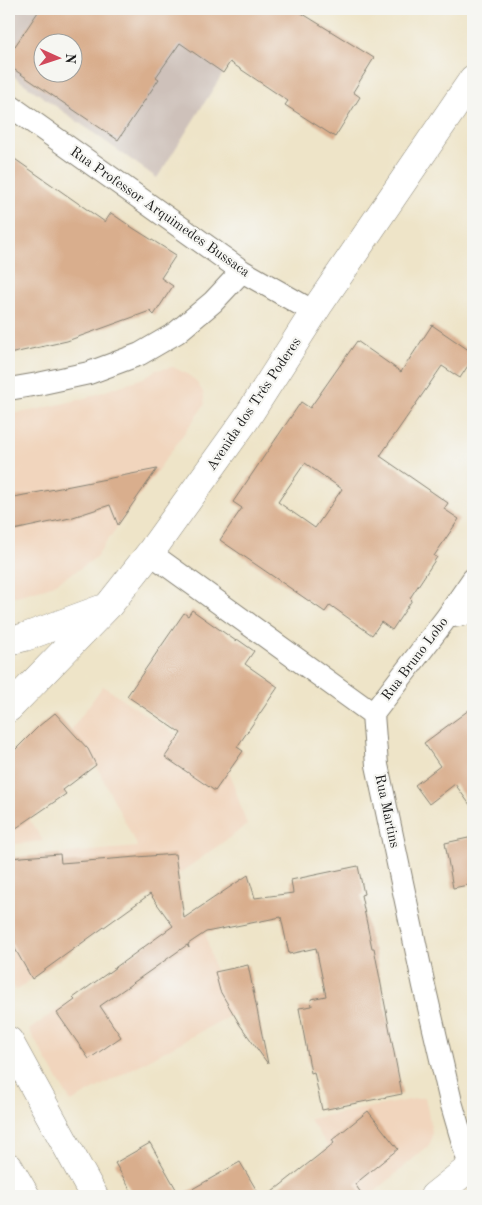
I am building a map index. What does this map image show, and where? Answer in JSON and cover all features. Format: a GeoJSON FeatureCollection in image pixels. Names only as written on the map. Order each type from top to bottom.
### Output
{"type":"FeatureCollection","features":[{"type":"Feature","properties":{"kind":"main road","name":"Avenida dos Três Poderes"},"geometry":{"type":"LineString","coordinates":[[9,708],[109,605],[150,553],[246,419],[314,312],[473,79]]}},
{"type":"Feature","properties":{"kind":"main road"},"geometry":{"type":"LineString","coordinates":[[9,641],[25,637],[109,605]]}},
{"type":"Feature","properties":{"kind":"main road"},"geometry":{"type":"LineString","coordinates":[[9,1041],[94,1196]]}},
{"type":"Feature","properties":{"kind":"main road"},"geometry":{"type":"LineString","coordinates":[[9,1167],[26,1196]]}},
{"type":"Feature","properties":{"kind":"main road"},"geometry":{"type":"LineString","coordinates":[[434,1196],[472,1169]]}},
{"type":"Feature","properties":{"kind":"street","name":"Rua Professor Arquimedes Bussaca"},"geometry":{"type":"LineString","coordinates":[[9,105],[242,271],[314,312]]}},
{"type":"Feature","properties":{"kind":"street"},"geometry":{"type":"LineString","coordinates":[[9,388],[89,373],[140,354],[176,333],[213,302],[242,271]]}},
{"type":"Feature","properties":{"kind":"street"},"geometry":{"type":"LineString","coordinates":[[150,553],[373,714]]}},
{"type":"Feature","properties":{"kind":"street","name":"Rua Bruno Lobo"},"geometry":{"type":"LineString","coordinates":[[373,714],[473,579]]}},
{"type":"Feature","properties":{"kind":"street"},"geometry":{"type":"LineString","coordinates":[[446,617],[473,613]]}},
{"type":"Feature","properties":{"kind":"street","name":"Rua Martins"},"geometry":{"type":"LineString","coordinates":[[373,714],[377,766],[424,986],[451,1102],[472,1169]]}},
{"type":"Feature","properties":{"kind":"shaded area"},"geometry":{"type":"Polygon","coordinates":[[[9,9],[266,9],[230,62],[157,178],[9,73],[9,9]]]}},
{"type":"Feature","properties":{"kind":"shaded area"},"geometry":{"type":"Polygon","coordinates":[[[173,367],[195,380],[203,392],[205,404],[95,558],[49,587],[9,598],[9,414],[82,399],[143,378],[156,370],[173,367]]]}},
{"type":"Feature","properties":{"kind":"shaded area"},"geometry":{"type":"Polygon","coordinates":[[[103,686],[229,771],[247,825],[15,991],[9,980],[9,858],[138,847],[88,750],[71,730],[103,686]]]}},
{"type":"Feature","properties":{"kind":"shaded area"},"geometry":{"type":"Polygon","coordinates":[[[9,787],[29,819],[43,841],[9,845],[9,787]]]}},
{"type":"Feature","properties":{"kind":"shaded area"},"geometry":{"type":"Polygon","coordinates":[[[199,907],[220,991],[233,1014],[71,1102],[29,1030],[199,907]]]}},
{"type":"Feature","properties":{"kind":"shaded area"},"geometry":{"type":"Polygon","coordinates":[[[425,1097],[432,1132],[431,1141],[428,1146],[370,1196],[363,1196],[309,1119],[425,1097]]]}},
{"type":"Feature","properties":{"kind":"building"},"geometry":{"type":"Polygon","coordinates":[[[40,9],[295,9],[374,58],[353,92],[360,97],[335,137],[285,105],[288,101],[230,62],[223,73],[180,43],[156,77],[159,79],[118,140],[33,82],[82,82],[82,32],[32,32],[32,82],[9,66],[9,55],[40,9]]]}},
{"type":"Feature","properties":{"kind":"building"},"geometry":{"type":"Polygon","coordinates":[[[9,155],[105,222],[111,213],[176,255],[161,278],[173,286],[154,315],[150,311],[67,341],[9,354],[9,155]]]}},
{"type":"Feature","properties":{"kind":"building"},"geometry":{"type":"Polygon","coordinates":[[[432,325],[473,353],[473,358],[460,378],[442,366],[380,456],[448,503],[444,509],[459,519],[434,556],[437,557],[392,630],[381,622],[372,635],[330,605],[325,612],[220,540],[242,508],[233,502],[301,402],[310,408],[357,341],[401,372],[432,325]],[[305,463],[278,502],[315,528],[342,489],[305,463]]]}},
{"type":"Feature","properties":{"kind":"building"},"geometry":{"type":"Polygon","coordinates":[[[157,469],[118,525],[110,505],[70,518],[9,531],[9,498],[157,469]]]}},
{"type":"Feature","properties":{"kind":"building"},"geometry":{"type":"Polygon","coordinates":[[[192,610],[236,641],[237,639],[254,651],[245,664],[278,687],[237,747],[243,751],[215,791],[165,757],[181,733],[127,696],[184,613],[188,616],[192,610]]]}},
{"type":"Feature","properties":{"kind":"building"},"geometry":{"type":"Polygon","coordinates":[[[473,707],[473,809],[455,784],[429,804],[415,785],[440,766],[424,743],[473,707]]]}},
{"type":"Feature","properties":{"kind":"building"},"geometry":{"type":"Polygon","coordinates":[[[55,713],[88,749],[96,765],[63,790],[66,794],[9,833],[9,756],[55,713]]]}},
{"type":"Feature","properties":{"kind":"building"},"geometry":{"type":"Polygon","coordinates":[[[473,837],[473,884],[453,888],[445,843],[473,837]]]}},
{"type":"Feature","properties":{"kind":"building"},"geometry":{"type":"Polygon","coordinates":[[[60,854],[61,863],[175,854],[184,918],[248,875],[255,898],[293,893],[291,880],[358,866],[364,894],[361,895],[372,948],[374,948],[402,1094],[322,1110],[314,1072],[311,1073],[299,1008],[312,1006],[311,999],[326,996],[316,948],[289,954],[281,917],[206,932],[188,944],[189,948],[187,945],[100,1006],[121,1037],[89,1059],[57,1013],[75,1000],[73,998],[173,926],[150,894],[32,979],[9,938],[9,858],[60,854]]]}},
{"type":"Feature","properties":{"kind":"building"},"geometry":{"type":"Polygon","coordinates":[[[248,965],[268,1064],[240,1025],[220,991],[215,972],[248,965]]]}},
{"type":"Feature","properties":{"kind":"building"},"geometry":{"type":"Polygon","coordinates":[[[368,1111],[398,1149],[355,1184],[363,1196],[267,1196],[334,1143],[332,1140],[368,1111]]]}},
{"type":"Feature","properties":{"kind":"building"},"geometry":{"type":"Polygon","coordinates":[[[150,1143],[180,1196],[134,1196],[115,1163],[150,1143]]]}},
{"type":"Feature","properties":{"kind":"building"},"geometry":{"type":"Polygon","coordinates":[[[240,1162],[260,1196],[180,1196],[240,1162]]]}}]}
